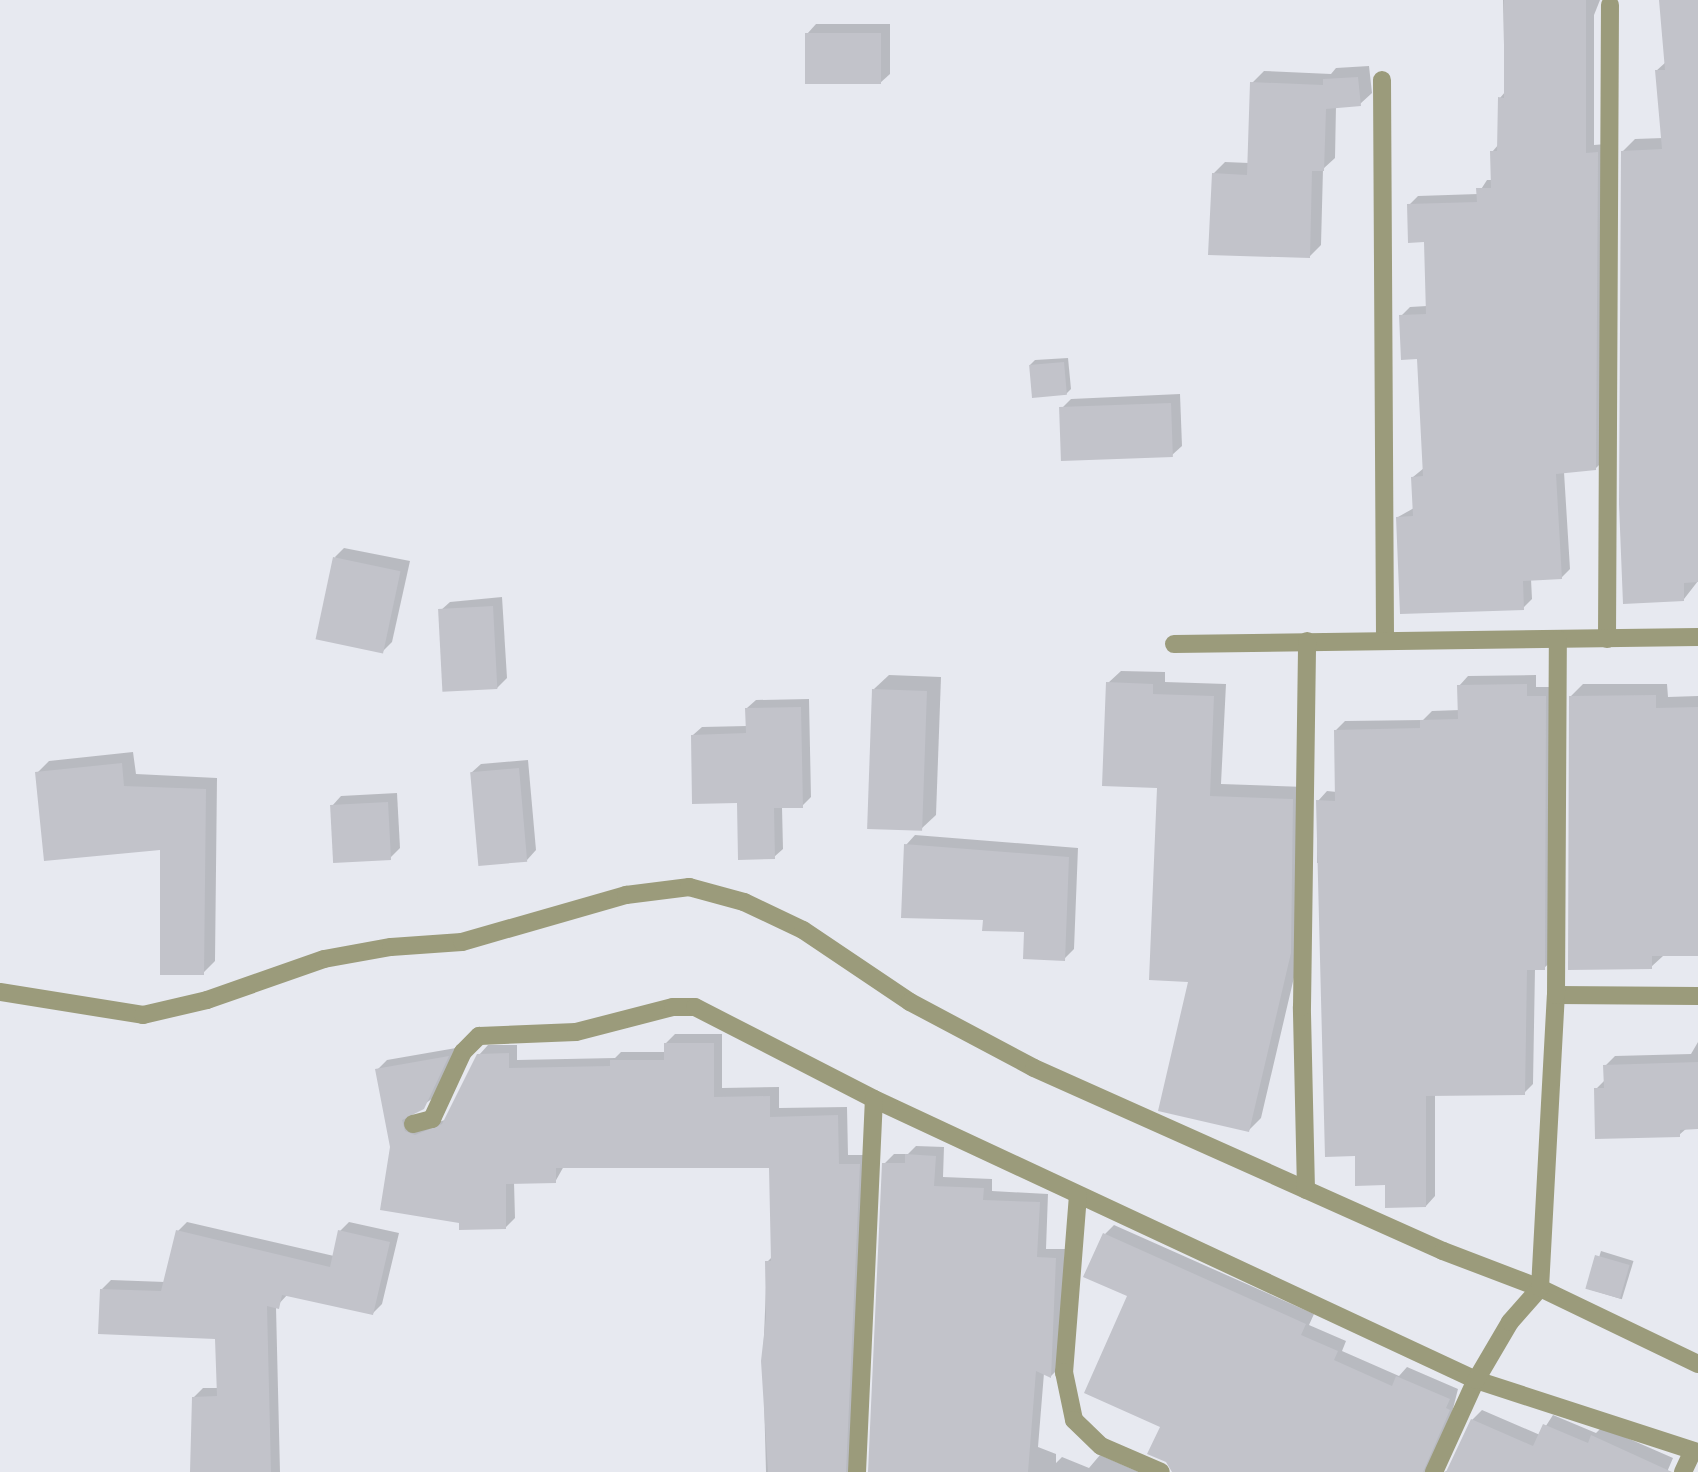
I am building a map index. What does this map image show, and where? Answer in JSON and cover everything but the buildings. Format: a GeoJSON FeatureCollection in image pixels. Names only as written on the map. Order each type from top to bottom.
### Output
{"type":"FeatureCollection","features":[{"type":"Feature","properties":{"kind":"street"},"geometry":{"type":"LineString","coordinates":[[1607,639],[1610,5]]}},
{"type":"Feature","properties":{"kind":"street"},"geometry":{"type":"LineString","coordinates":[[1382,80],[1385,640]]}},
{"type":"Feature","properties":{"kind":"street"},"geometry":{"type":"LineString","coordinates":[[1174,645],[1698,637]]}},
{"type":"Feature","properties":{"kind":"street"},"geometry":{"type":"LineString","coordinates":[[1434,1472],[1476,1380],[1494,1355],[1510,1322],[1540,1289],[1556,995],[1558,639]]}},
{"type":"Feature","properties":{"kind":"street"},"geometry":{"type":"LineString","coordinates":[[1306,1190],[1302,1007],[1307,641]]}},
{"type":"Feature","properties":{"kind":"street"},"geometry":{"type":"LineString","coordinates":[[0,992],[143,1015],[207,1000],[324,959],[391,947],[462,942],[626,895],[690,887],[744,902],[803,930],[910,1002],[1034,1068],[1306,1190],[1540,1289],[1698,1364]]}},
{"type":"Feature","properties":{"kind":"street"},"geometry":{"type":"LineString","coordinates":[[1556,995],[1698,996]]}},
{"type":"Feature","properties":{"kind":"street"},"geometry":{"type":"LineString","coordinates":[[413,1124],[432,1119],[463,1052],[479,1036],[576,1032],[673,1007],[695,1007],[874,1098],[1476,1380],[1696,1451],[1684,1472]]}},
{"type":"Feature","properties":{"kind":"street"},"geometry":{"type":"LineString","coordinates":[[857,1472],[874,1098]]}},
{"type":"Feature","properties":{"kind":"street"},"geometry":{"type":"LineString","coordinates":[[1078,1195],[1065,1372],[1074,1420],[1101,1446],[1161,1472]]}}]}
